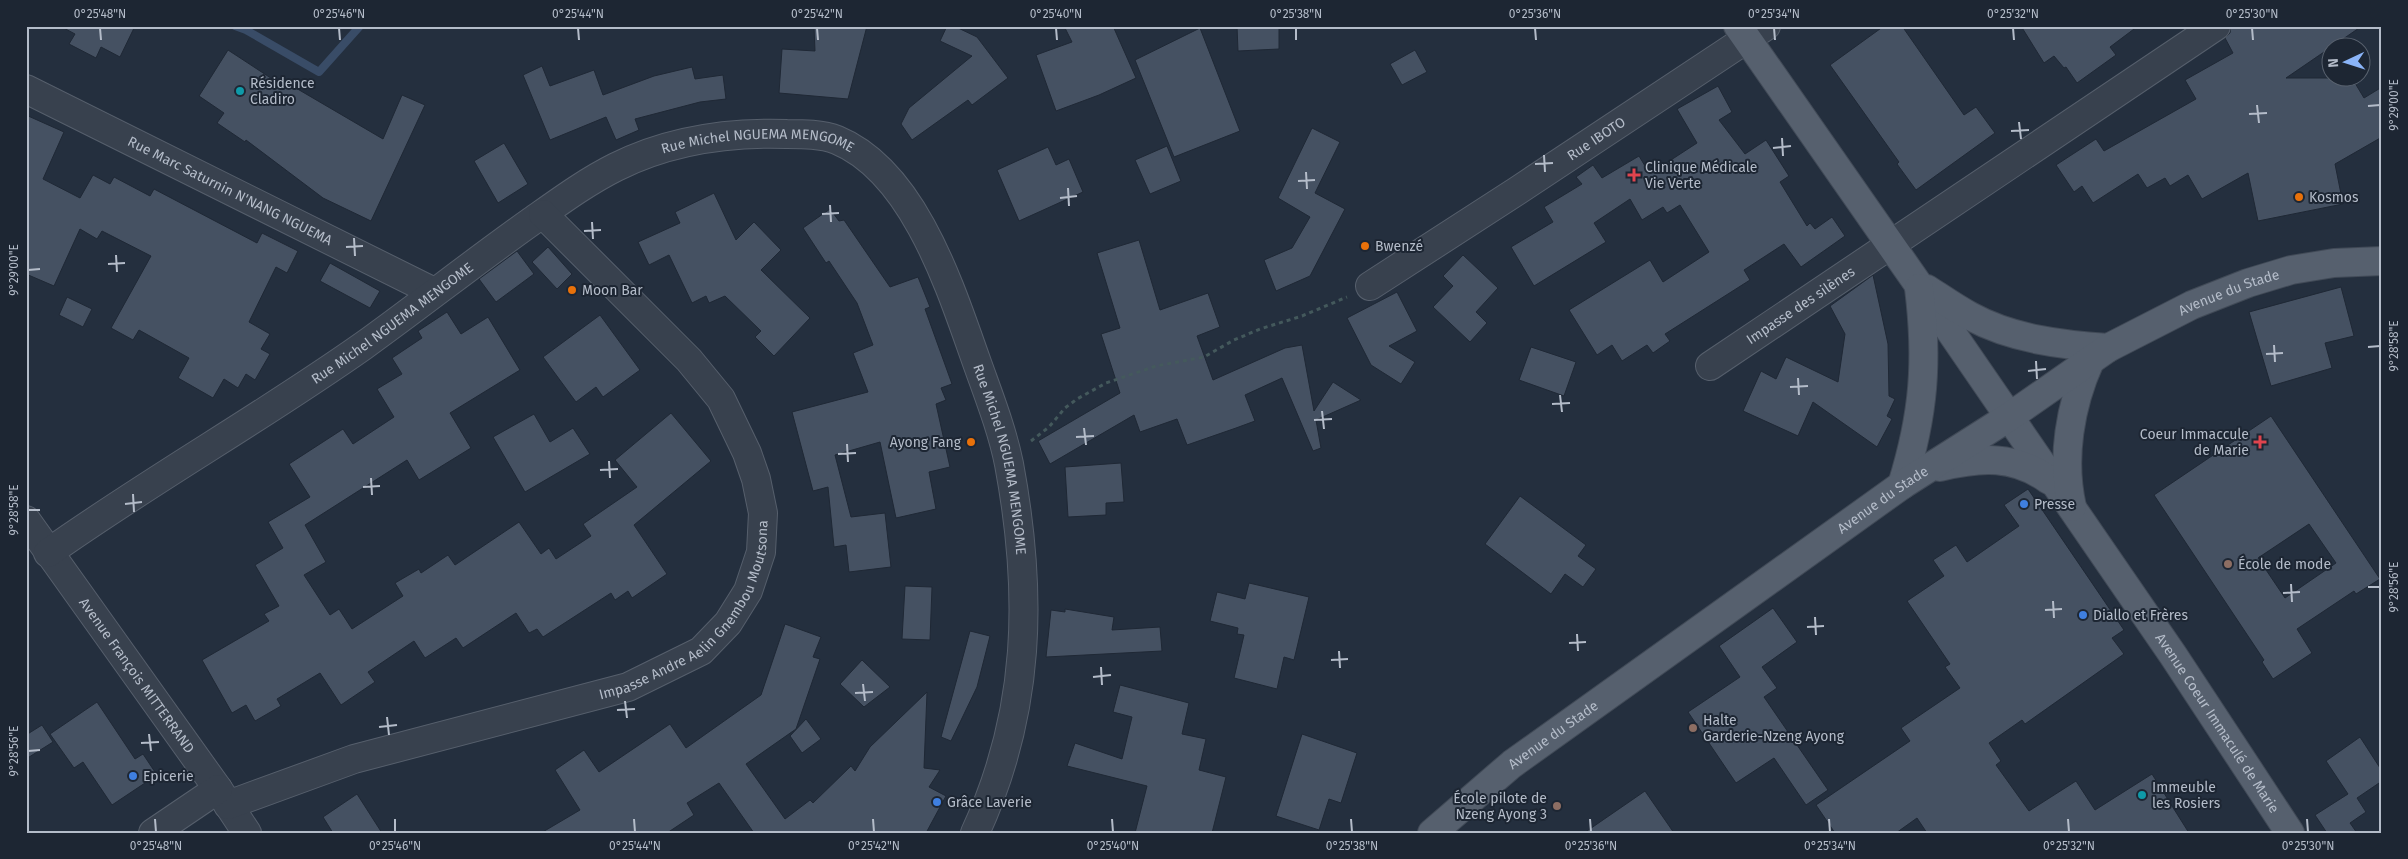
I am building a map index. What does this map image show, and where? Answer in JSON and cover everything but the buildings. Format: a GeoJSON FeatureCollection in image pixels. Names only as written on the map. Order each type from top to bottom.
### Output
{"type":"FeatureCollection","features":[{"type":"Feature","properties":{"kind":"main road","name":"Avenue Coeur Immaculé de Marie"},"geometry":{"type":"LineString","coordinates":[[1750,31],[1891,245],[2073,513],[2173,655],[2290,833]]}},
{"type":"Feature","properties":{"kind":"main road","name":"Avenue du Stade"},"geometry":{"type":"LineString","coordinates":[[1432,833],[1512,764],[1902,485],[1928,471],[2099,355],[2192,305],[2248,283],[2291,270],[2326,264],[2382,261]]}},
{"type":"Feature","properties":{"kind":"main road"},"geometry":{"type":"LineString","coordinates":[[1918,284],[1971,317],[1995,327],[2031,339],[2070,346],[2099,355],[2076,396],[2070,433],[2067,472],[2073,513]]}},
{"type":"Feature","properties":{"kind":"main road"},"geometry":{"type":"LineString","coordinates":[[1902,485],[1918,426],[1923,389],[1924,332],[1918,284]]}},
{"type":"Feature","properties":{"kind":"main road"},"geometry":{"type":"LineString","coordinates":[[1928,471],[1950,465],[1997,459],[2016,462],[2037,471],[2053,482]]}},
{"type":"Feature","properties":{"kind":"street","name":"Impasse des silènes"},"geometry":{"type":"LineString","coordinates":[[1710,366],[2216,26]]}},
{"type":"Feature","properties":{"kind":"street","name":"Rue IBOTO"},"geometry":{"type":"LineString","coordinates":[[1370,286],[1509,197],[1750,31]]}},
{"type":"Feature","properties":{"kind":"street","name":"Rue Marc Saturnin N'NANG NGUEMA"},"geometry":{"type":"LineString","coordinates":[[26,89],[434,292]]}},
{"type":"Feature","properties":{"kind":"street","name":"Rue Michel NGUEMA MENGOME"},"geometry":{"type":"LineString","coordinates":[[48,553],[112,508],[298,390],[364,345],[543,214],[617,167],[662,149],[695,140],[766,133],[833,138],[855,149],[876,165],[900,192],[920,225],[940,268],[969,340],[1006,454],[1022,560],[1023,622],[1021,673],[1018,698],[1004,759],[975,833]]}},
{"type":"Feature","properties":{"kind":"street","name":"Impasse Andre Aelin Gnembou Moutsona"},"geometry":{"type":"LineString","coordinates":[[153,833],[223,797],[281,784],[354,759],[628,687],[701,651],[728,623],[748,591],[761,552],[763,513],[756,479],[747,453],[721,399],[689,360],[543,214]]}},
{"type":"Feature","properties":{"kind":"street","name":"Avenue François MITTERRAND"},"geometry":{"type":"LineString","coordinates":[[26,520],[247,833]]}},
{"type":"Feature","properties":{"kind":"path"},"geometry":{"type":"LineString","coordinates":[[1006,454],[1033,440],[1077,399],[1106,383],[1156,366],[1204,357],[1234,340],[1302,316],[1370,286]]}},
{"type":"Feature","properties":{"kind":"waterway"},"geometry":{"type":"LineString","coordinates":[[235,26],[246,30],[319,72],[360,26]]}},
{"type":"Feature","properties":{"kind":"place","name":"Résidence Cladiro"},"geometry":{"type":"Point","coordinates":[240,91]}},
{"type":"Feature","properties":{"kind":"place","name":"Clinique Médicale Vie Verte"},"geometry":{"type":"Point","coordinates":[1634,175]}},
{"type":"Feature","properties":{"kind":"place","name":"Kosmos"},"geometry":{"type":"Point","coordinates":[2299,197]}},
{"type":"Feature","properties":{"kind":"place","name":"Bwenzé"},"geometry":{"type":"Point","coordinates":[1365,246]}},
{"type":"Feature","properties":{"kind":"place","name":"Moon Bar"},"geometry":{"type":"Point","coordinates":[572,290]}},
{"type":"Feature","properties":{"kind":"place","name":"Ayong Fang"},"geometry":{"type":"Point","coordinates":[971,442]}},
{"type":"Feature","properties":{"kind":"place","name":"Coeur Immaccule de Marie"},"geometry":{"type":"Point","coordinates":[2260,442]}},
{"type":"Feature","properties":{"kind":"place","name":"Presse"},"geometry":{"type":"Point","coordinates":[2024,504]}},
{"type":"Feature","properties":{"kind":"place","name":"École de mode"},"geometry":{"type":"Point","coordinates":[2228,564]}},
{"type":"Feature","properties":{"kind":"place","name":"Diallo et Frères"},"geometry":{"type":"Point","coordinates":[2083,615]}},
{"type":"Feature","properties":{"kind":"place","name":"Halte Garderie-Nzeng Ayong"},"geometry":{"type":"Point","coordinates":[1693,728]}},
{"type":"Feature","properties":{"kind":"place","name":"Epicerie"},"geometry":{"type":"Point","coordinates":[133,776]}},
{"type":"Feature","properties":{"kind":"place","name":"Immeuble les Rosiers"},"geometry":{"type":"Point","coordinates":[2142,795]}},
{"type":"Feature","properties":{"kind":"place","name":"Grâce Laverie"},"geometry":{"type":"Point","coordinates":[937,802]}},
{"type":"Feature","properties":{"kind":"place","name":"École pilote de Nzeng Ayong 3"},"geometry":{"type":"Point","coordinates":[1557,806]}}]}
